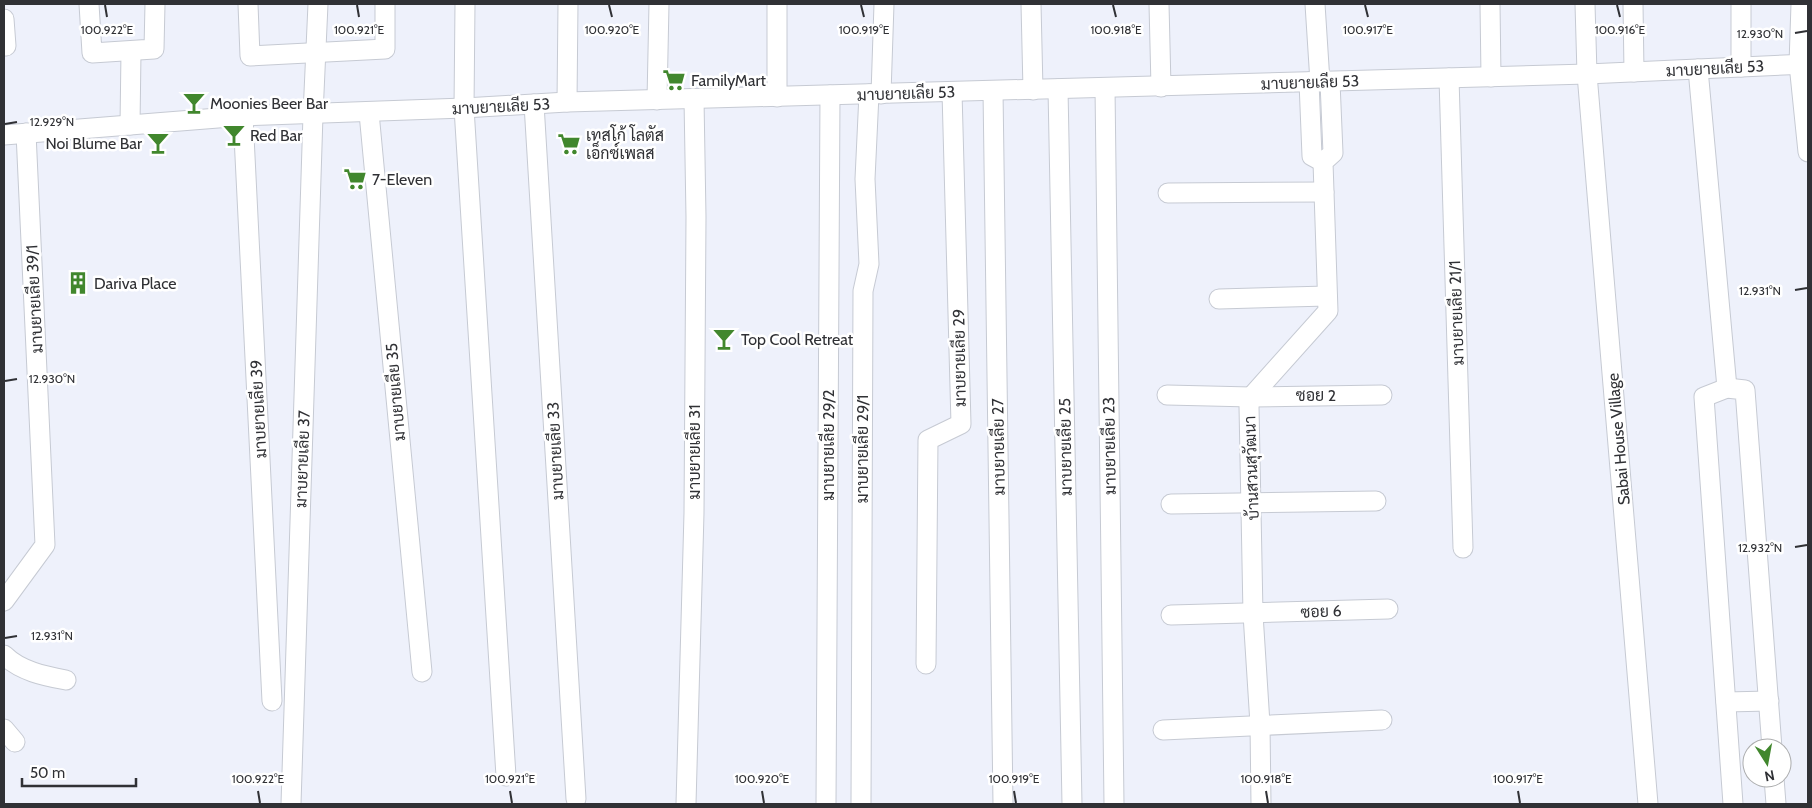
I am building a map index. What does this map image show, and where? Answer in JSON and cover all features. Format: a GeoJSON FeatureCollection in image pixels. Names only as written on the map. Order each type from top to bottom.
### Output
{"type":"FeatureCollection","features":[{"type":"Feature","properties":{"kind":"street"},"geometry":{"type":"LineString","coordinates":[[89,4],[92,53],[131,52],[154,48],[155,4]]}},
{"type":"Feature","properties":{"kind":"street"},"geometry":{"type":"LineString","coordinates":[[248,4],[250,56],[385,49],[385,4]]}},
{"type":"Feature","properties":{"kind":"street","name":"มาบยายเลีย 37"},"geometry":{"type":"LineString","coordinates":[[291,804],[318,4]]}},
{"type":"Feature","properties":{"kind":"street"},"geometry":{"type":"LineString","coordinates":[[465,4],[464,108],[506,776]]}},
{"type":"Feature","properties":{"kind":"street"},"geometry":{"type":"LineString","coordinates":[[567,102],[568,4]]}},
{"type":"Feature","properties":{"kind":"street"},"geometry":{"type":"LineString","coordinates":[[657,100],[659,4]]}},
{"type":"Feature","properties":{"kind":"street"},"geometry":{"type":"LineString","coordinates":[[777,4],[777,96]]}},
{"type":"Feature","properties":{"kind":"street","name":"มาบยายเลีย 29/1"},"geometry":{"type":"LineString","coordinates":[[861,804],[862,291],[869,264],[866,179],[884,4]]}},
{"type":"Feature","properties":{"kind":"street"},"geometry":{"type":"LineString","coordinates":[[1031,4],[1033,90]]}},
{"type":"Feature","properties":{"kind":"street"},"geometry":{"type":"LineString","coordinates":[[1159,4],[1161,87]]}},
{"type":"Feature","properties":{"kind":"street"},"geometry":{"type":"LineString","coordinates":[[1315,4],[1319,82]]}},
{"type":"Feature","properties":{"kind":"street"},"geometry":{"type":"LineString","coordinates":[[1490,4],[1491,77]]}},
{"type":"Feature","properties":{"kind":"street","name":"Sabai House Village"},"geometry":{"type":"LineString","coordinates":[[1585,4],[1587,74],[1648,804]]}},
{"type":"Feature","properties":{"kind":"street"},"geometry":{"type":"LineString","coordinates":[[1633,4],[1634,72]]}},
{"type":"Feature","properties":{"kind":"street"},"geometry":{"type":"LineString","coordinates":[[1741,4],[1741,67]]}},
{"type":"Feature","properties":{"kind":"street"},"geometry":{"type":"LineString","coordinates":[[1801,4],[1808,152]]}},
{"type":"Feature","properties":{"kind":"street"},"geometry":{"type":"LineString","coordinates":[[4,19],[6,46],[4,46]]}},
{"type":"Feature","properties":{"kind":"street"},"geometry":{"type":"LineString","coordinates":[[130,124],[131,52]]}},
{"type":"Feature","properties":{"kind":"street","name":"มาบยายเลีย 53"},"geometry":{"type":"LineString","coordinates":[[4,135],[243,116],[369,113],[567,102],[1491,77],[1698,70],[1804,64]]}},
{"type":"Feature","properties":{"kind":"street"},"geometry":{"type":"LineString","coordinates":[[1698,70],[1727,388]]}},
{"type":"Feature","properties":{"kind":"street","name":"มาบยายเลีย 21/1"},"geometry":{"type":"LineString","coordinates":[[1449,78],[1463,548]]}},
{"type":"Feature","properties":{"kind":"street","name":"บ้านสวนสุวัฒนา"},"geometry":{"type":"LineString","coordinates":[[1261,804],[1260,724],[1253,614],[1249,406],[1251,396],[1328,311],[1323,162],[1312,156],[1319,82]]}},
{"type":"Feature","properties":{"kind":"street","name":"มาบยายเลีย 23"},"geometry":{"type":"LineString","coordinates":[[1105,88],[1114,804]]}},
{"type":"Feature","properties":{"kind":"street","name":"มาบยายเลีย 25"},"geometry":{"type":"LineString","coordinates":[[1058,89],[1072,804]]}},
{"type":"Feature","properties":{"kind":"street","name":"มาบยายเลีย 27"},"geometry":{"type":"LineString","coordinates":[[993,90],[1004,804]]}},
{"type":"Feature","properties":{"kind":"street","name":"มาบยายเลีย 29"},"geometry":{"type":"LineString","coordinates":[[926,664],[928,440],[961,424],[952,92]]}},
{"type":"Feature","properties":{"kind":"street","name":"มาบยายเลีย 29/2"},"geometry":{"type":"LineString","coordinates":[[826,799],[830,95]]}},
{"type":"Feature","properties":{"kind":"street","name":"มาบยายเลีย 31"},"geometry":{"type":"LineString","coordinates":[[686,804],[694,503],[696,217],[694,99]]}},
{"type":"Feature","properties":{"kind":"street","name":"มาบยายเลีย 33"},"geometry":{"type":"LineString","coordinates":[[534,104],[576,799]]}},
{"type":"Feature","properties":{"kind":"street","name":"มาบยายเลีย 35"},"geometry":{"type":"LineString","coordinates":[[369,113],[422,672]]}},
{"type":"Feature","properties":{"kind":"street","name":"มาบยายเลีย 39"},"geometry":{"type":"LineString","coordinates":[[243,116],[272,701]]}},
{"type":"Feature","properties":{"kind":"street","name":"มาบยายเลีย 39/1"},"geometry":{"type":"LineString","coordinates":[[4,602],[45,544],[26,133]]}},
{"type":"Feature","properties":{"kind":"street"},"geometry":{"type":"LineString","coordinates":[[1168,193],[1324,192]]}},
{"type":"Feature","properties":{"kind":"street"},"geometry":{"type":"LineString","coordinates":[[1219,299],[1327,296]]}},
{"type":"Feature","properties":{"kind":"street"},"geometry":{"type":"LineString","coordinates":[[1733,804],[1704,396],[1727,388],[1745,390],[1771,738]]}},
{"type":"Feature","properties":{"kind":"street","name":"ซอย 2"},"geometry":{"type":"LineString","coordinates":[[1167,395],[1382,395]]}},
{"type":"Feature","properties":{"kind":"street"},"geometry":{"type":"LineString","coordinates":[[1171,504],[1376,501]]}},
{"type":"Feature","properties":{"kind":"street","name":"ซอย 6"},"geometry":{"type":"LineString","coordinates":[[1171,615],[1388,609]]}},
{"type":"Feature","properties":{"kind":"street"},"geometry":{"type":"LineString","coordinates":[[4,655],[11,662],[30,672],[66,680]]}},
{"type":"Feature","properties":{"kind":"street"},"geometry":{"type":"LineString","coordinates":[[1726,702],[1768,701]]}},
{"type":"Feature","properties":{"kind":"street"},"geometry":{"type":"LineString","coordinates":[[1163,730],[1260,724],[1382,720]]}},
{"type":"Feature","properties":{"kind":"street"},"geometry":{"type":"LineString","coordinates":[[1775,788],[1776,804]]}},
{"type":"Feature","properties":{"kind":"place","name":"FamilyMart"},"geometry":{"type":"Point","coordinates":[674,80]}},
{"type":"Feature","properties":{"kind":"place","name":"Moonies Beer Bar"},"geometry":{"type":"Point","coordinates":[194,103]}},
{"type":"Feature","properties":{"kind":"place","name":"Red Bar"},"geometry":{"type":"Point","coordinates":[234,135]}},
{"type":"Feature","properties":{"kind":"place","name":"Noi Blume Bar"},"geometry":{"type":"Point","coordinates":[158,143]}},
{"type":"Feature","properties":{"kind":"place","name":"เทสโก้ โลตัส เอ็กซ์เพลส"},"geometry":{"type":"Point","coordinates":[569,144]}},
{"type":"Feature","properties":{"kind":"place","name":"7-Eleven"},"geometry":{"type":"Point","coordinates":[355,179]}},
{"type":"Feature","properties":{"kind":"place","name":"Dariva Place"},"geometry":{"type":"Point","coordinates":[78,283]}},
{"type":"Feature","properties":{"kind":"place","name":"Top Cool Retreat"},"geometry":{"type":"Point","coordinates":[724,339]}}]}
